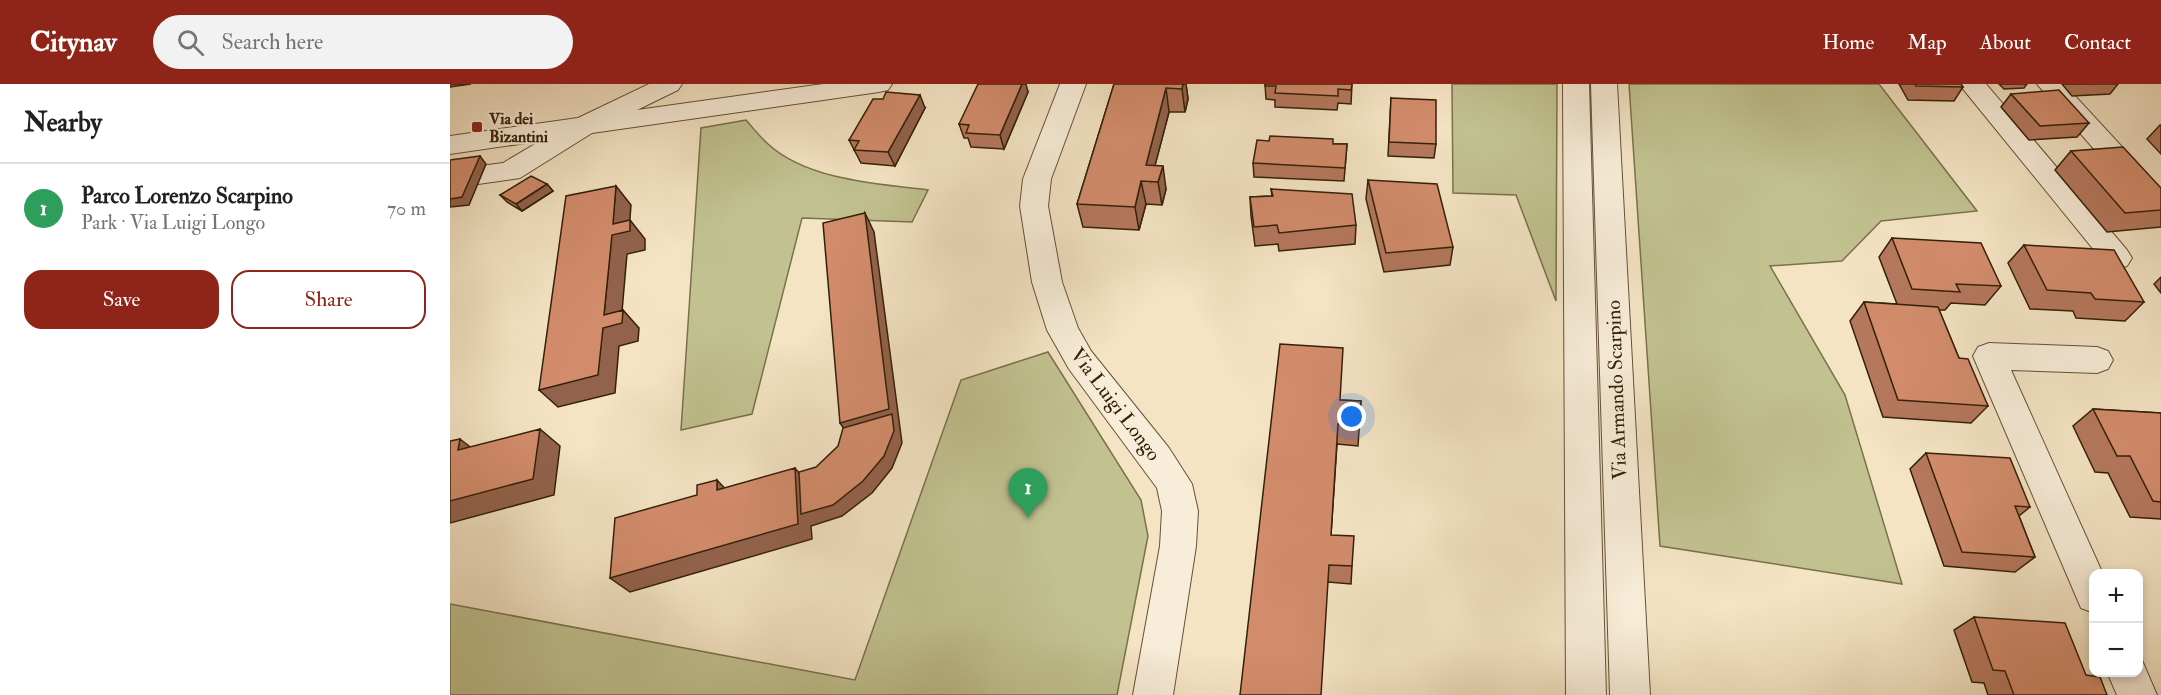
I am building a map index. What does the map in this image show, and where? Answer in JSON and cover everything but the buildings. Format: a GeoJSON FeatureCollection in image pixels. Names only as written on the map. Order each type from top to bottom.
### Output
{"type":"FeatureCollection","features":[{"type":"Feature","properties":{"kind":"street"},"geometry":{"type":"LineString","coordinates":[[450,179],[510,171],[573,120],[654,84]]}},
{"type":"Feature","properties":{"kind":"street"},"geometry":{"type":"LineString","coordinates":[[450,145],[573,120],[669,84]]}},
{"type":"Feature","properties":{"kind":"street"},"geometry":{"type":"LineString","coordinates":[[669,115],[656,104],[656,97],[674,84]]}},
{"type":"Feature","properties":{"kind":"street"},"geometry":{"type":"LineString","coordinates":[[450,124],[669,115],[879,84]]}},
{"type":"Feature","properties":{"kind":"street","name":"Via Luigi Longo"},"geometry":{"type":"LineString","coordinates":[[1073,84],[1037,179],[1034,206],[1047,282],[1063,330],[1080,360],[1157,458],[1174,484],[1180,511],[1178,546],[1153,695]]}},
{"type":"Feature","properties":{"kind":"street","name":"Via Armando Scarpino"},"geometry":{"type":"LineString","coordinates":[[1576,84],[1586,695]]}},
{"type":"Feature","properties":{"kind":"street","name":"Via Armando Scarpino"},"geometry":{"type":"LineString","coordinates":[[1604,84],[1630,695]]}},
{"type":"Feature","properties":{"kind":"street"},"geometry":{"type":"LineString","coordinates":[[1972,84],[2117,258]]}},
{"type":"Feature","properties":{"kind":"street"},"geometry":{"type":"LineString","coordinates":[[2050,84],[2161,207]]}},
{"type":"Feature","properties":{"kind":"street"},"geometry":{"type":"LineString","coordinates":[[2089,584],[1989,356],[2097,360]]}},
{"type":"Feature","properties":{"kind":"street"},"geometry":{"type":"LineString","coordinates":[[2129,677],[2137,695]]}},
{"type":"Feature","properties":{"kind":"green space"},"geometry":{"type":"Polygon","coordinates":[[[1452,84],[1557,84],[1556,301],[1516,195],[1453,193],[1452,84]]]}},
{"type":"Feature","properties":{"kind":"green space"},"geometry":{"type":"Polygon","coordinates":[[[1629,84],[1879,84],[1977,211],[1881,221],[1842,261],[1770,266],[1845,395],[1902,584],[1660,546],[1629,84]]]}},
{"type":"Feature","properties":{"kind":"green space"},"geometry":{"type":"Polygon","coordinates":[[[746,120],[768,144],[802,166],[844,178],[928,190],[912,222],[802,218],[752,414],[681,430],[701,128],[746,120]]]}},
{"type":"Feature","properties":{"kind":"green space"},"geometry":{"type":"Polygon","coordinates":[[[1048,352],[1141,500],[1148,536],[1117,695],[450,695],[450,604],[855,680],[961,380],[1048,352]]]}},
{"type":"Feature","properties":{"kind":"place","name":"Via dei Bizantini"},"geometry":{"type":"Point","coordinates":[477,127]}},
{"type":"Feature","properties":{"kind":"place","name":"Parco Lorenzo Scarpino"},"geometry":{"type":"Point","coordinates":[1028,518]}}]}
